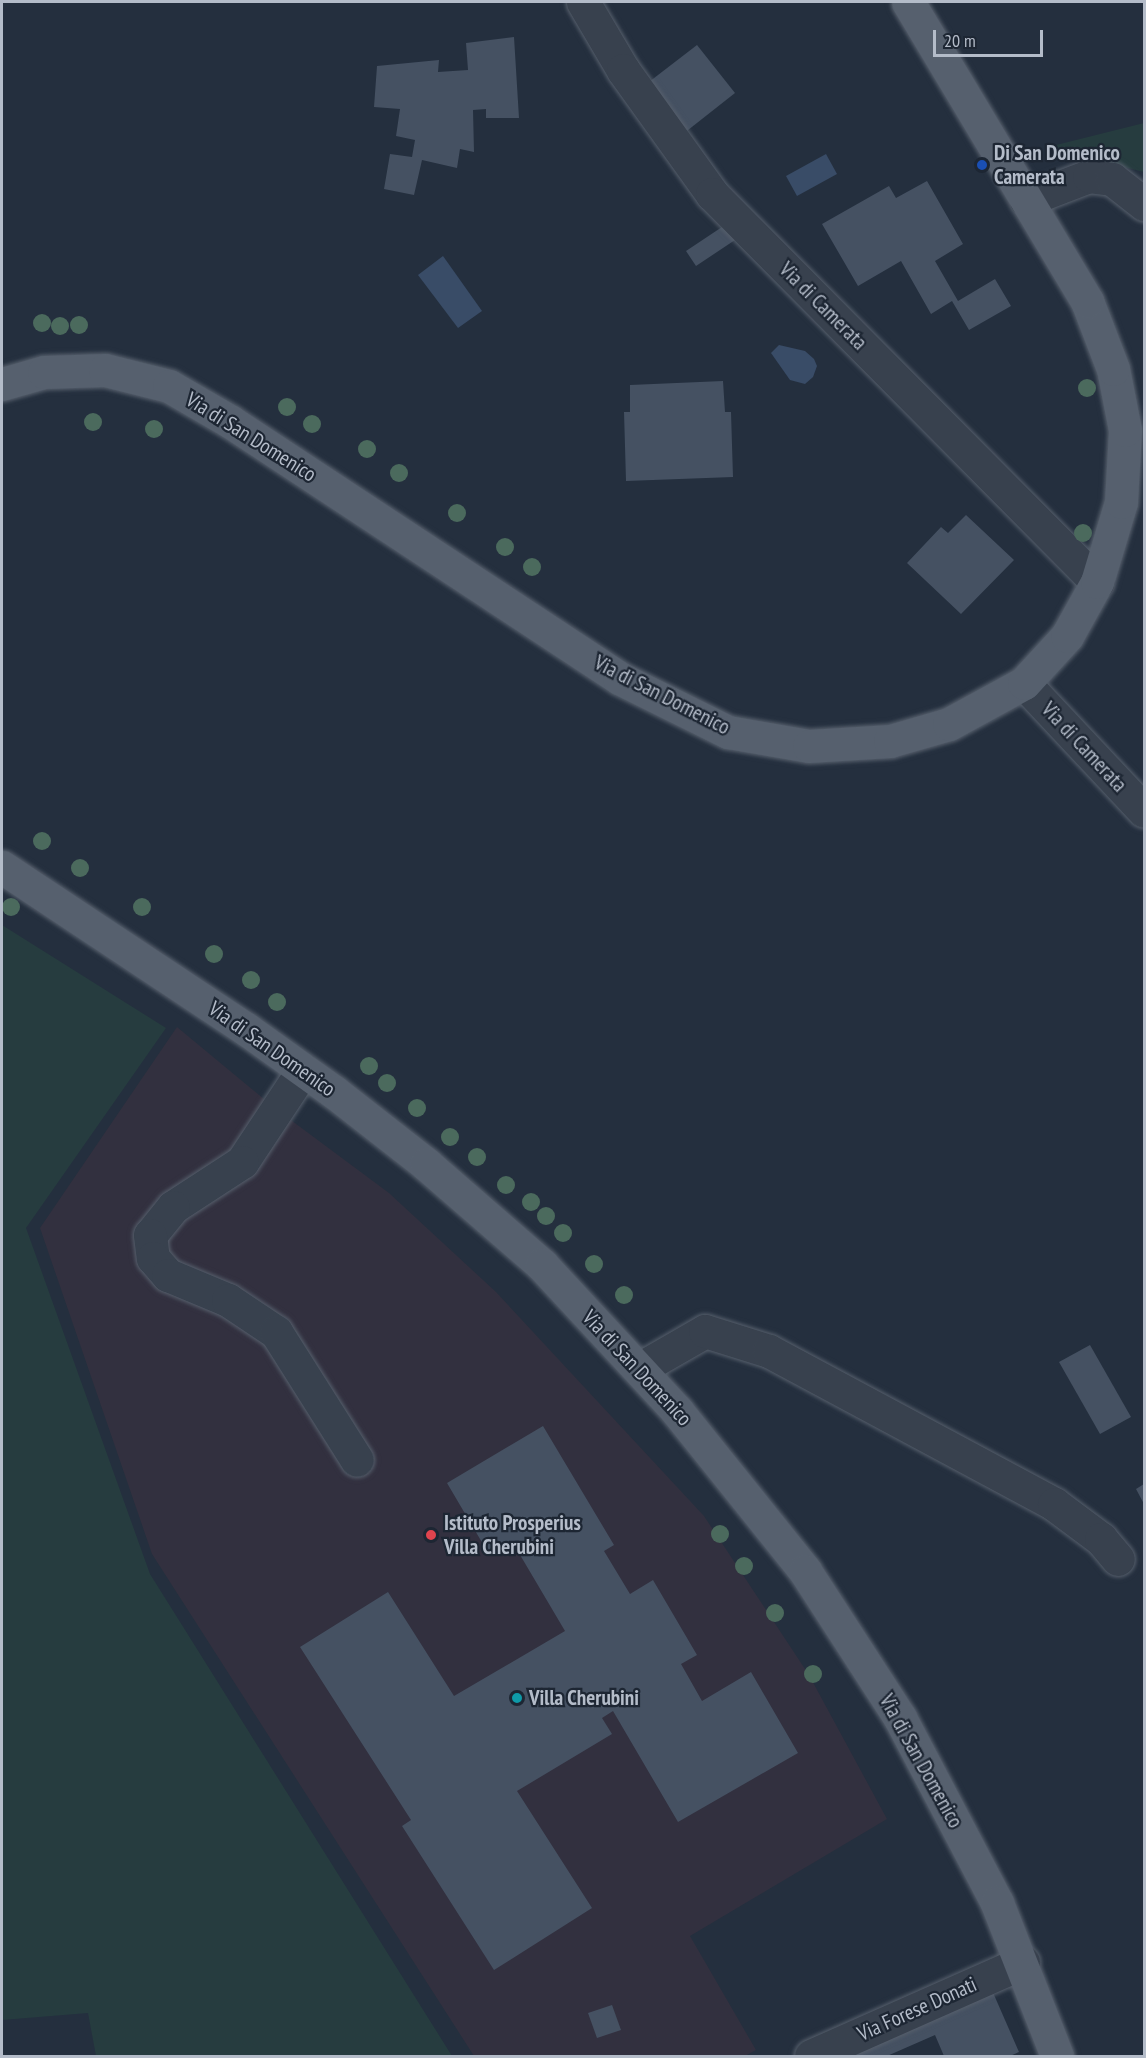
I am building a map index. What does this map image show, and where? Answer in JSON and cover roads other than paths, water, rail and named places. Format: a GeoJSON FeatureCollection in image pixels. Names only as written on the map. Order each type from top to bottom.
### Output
{"type":"FeatureCollection","features":[{"type":"Feature","properties":{"kind":"main road","name":"Via di San Domenico"},"geometry":{"type":"LineString","coordinates":[[2,384],[44,372],[105,370],[169,386],[231,422],[619,678],[728,732],[809,746],[890,741],[949,724],[1024,683],[1067,636],[1097,582],[1121,502],[1125,430],[1113,369],[1087,301],[908,2]]}},
{"type":"Feature","properties":{"kind":"main road","name":"Via di San Domenico"},"geometry":{"type":"LineString","coordinates":[[2,867],[303,1070],[426,1164],[542,1265],[718,1458],[824,1600],[900,1718],[951,1811],[1023,1962],[1057,2056]]}},
{"type":"Feature","properties":{"kind":"street","name":"Via di Camerata"},"geometry":{"type":"LineString","coordinates":[[583,2],[622,70],[712,194],[1097,582]]}},
{"type":"Feature","properties":{"kind":"street"},"geometry":{"type":"LineString","coordinates":[[1026,200],[1089,176],[1112,179],[1144,204]]}},
{"type":"Feature","properties":{"kind":"street","name":"Via di Camerata"},"geometry":{"type":"LineString","coordinates":[[1024,683],[1144,811]]}},
{"type":"Feature","properties":{"kind":"street"},"geometry":{"type":"LineString","coordinates":[[303,1070],[242,1162],[173,1207],[150,1235],[153,1258],[168,1275],[228,1300],[276,1332],[357,1460]]}},
{"type":"Feature","properties":{"kind":"street"},"geometry":{"type":"LineString","coordinates":[[639,1369],[705,1331],[769,1351],[1054,1504],[1101,1539],[1118,1559]]}},
{"type":"Feature","properties":{"kind":"street","name":"Via Forese Donati"},"geometry":{"type":"LineString","coordinates":[[811,2056],[1023,1962]]}},
{"type":"Feature","properties":{"kind":"water"},"geometry":{"type":"Polygon","coordinates":[[[826,154],[837,174],[797,196],[786,176],[826,154]]]}},
{"type":"Feature","properties":{"kind":"water"},"geometry":{"type":"Polygon","coordinates":[[[443,256],[482,311],[458,328],[418,275],[443,256]]]}},
{"type":"Feature","properties":{"kind":"water"},"geometry":{"type":"Polygon","coordinates":[[[779,345],[805,351],[814,359],[817,366],[813,377],[805,384],[790,380],[771,353],[779,345]]]}},
{"type":"Feature","properties":{"kind":"place","name":"Di San Domenico Camerata"},"geometry":{"type":"Point","coordinates":[982,165]}},
{"type":"Feature","properties":{"kind":"place","name":"Istituto Prosperius Villa Cherubini"},"geometry":{"type":"Point","coordinates":[431,1535]}},
{"type":"Feature","properties":{"kind":"place","name":"Villa Cherubini"},"geometry":{"type":"Point","coordinates":[517,1698]}}]}
